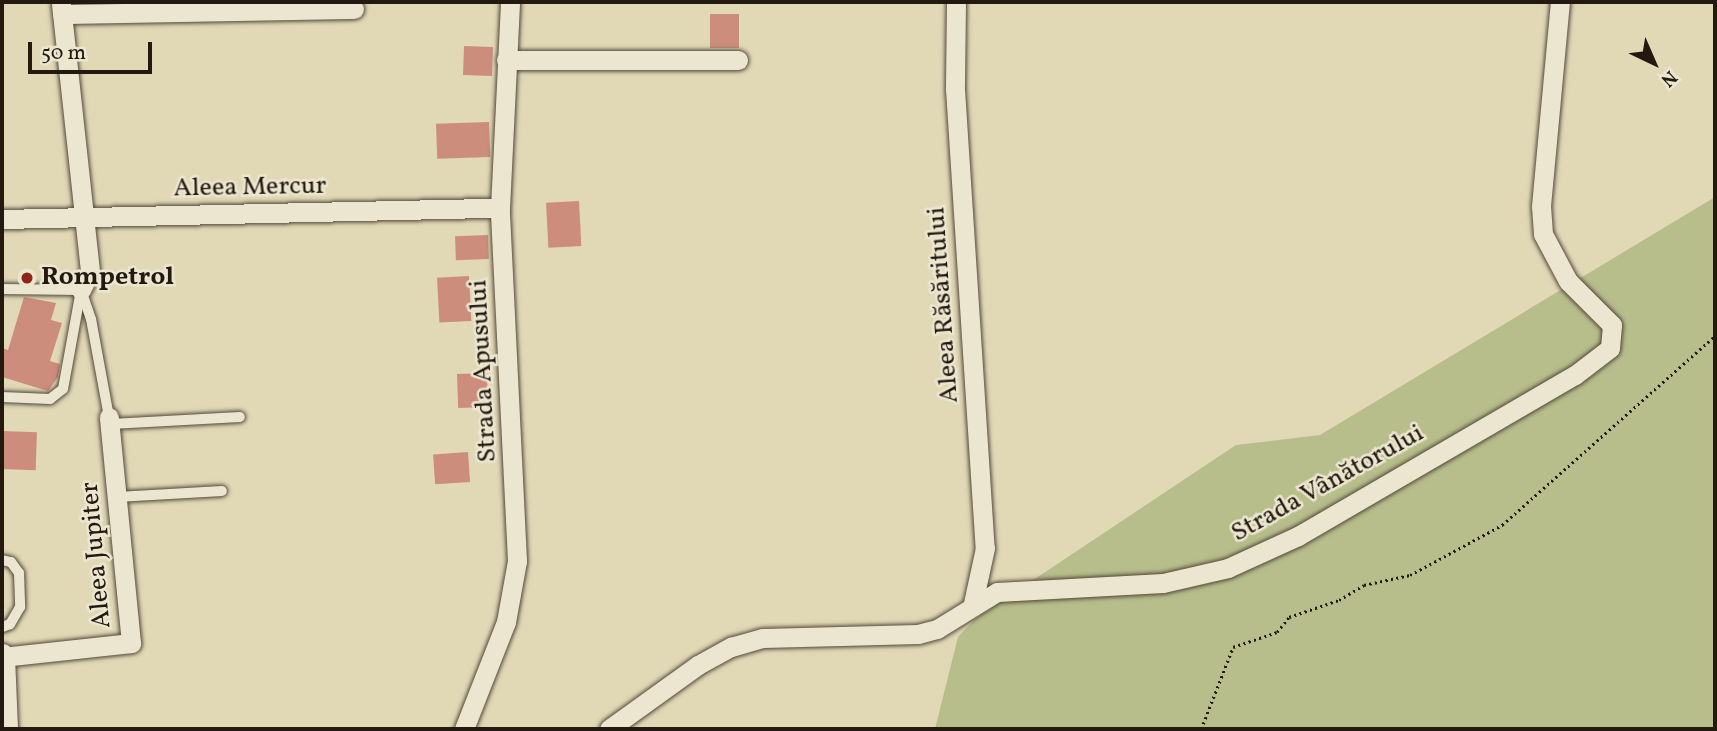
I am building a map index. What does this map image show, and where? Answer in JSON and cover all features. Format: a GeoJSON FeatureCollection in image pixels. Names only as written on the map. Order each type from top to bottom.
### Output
{"type":"FeatureCollection","features":[{"type":"Feature","properties":{"kind":"street","name":"Strada Apusului"},"geometry":{"type":"LineString","coordinates":[[464,729],[506,622],[517,562],[516,478],[500,208],[510,2]]}},
{"type":"Feature","properties":{"kind":"street","name":"Aleea Răsăritului"},"geometry":{"type":"LineString","coordinates":[[956,2],[956,89],[985,548],[973,603]]}},
{"type":"Feature","properties":{"kind":"street","name":"Strada Vânătorului"},"geometry":{"type":"LineString","coordinates":[[609,729],[698,665],[731,647],[796,634],[918,634],[937,629],[973,603],[997,592],[1163,583],[1228,568],[1298,536],[1575,375],[1610,348],[1614,337],[1612,325],[1568,281],[1543,234],[1541,206],[1560,2]]}},
{"type":"Feature","properties":{"kind":"street"},"geometry":{"type":"LineString","coordinates":[[81,290],[90,272],[61,8],[354,9]]}},
{"type":"Feature","properties":{"kind":"street"},"geometry":{"type":"LineString","coordinates":[[506,60],[738,60]]}},
{"type":"Feature","properties":{"kind":"street","name":"Aleea Mercur"},"geometry":{"type":"LineString","coordinates":[[2,219],[500,208]]}},
{"type":"Feature","properties":{"kind":"street","name":"Aleea Jupiter"},"geometry":{"type":"LineString","coordinates":[[2,657],[131,643],[110,420]]}},
{"type":"Feature","properties":{"kind":"street"},"geometry":{"type":"LineString","coordinates":[[2,657],[5,729]]}},
{"type":"Feature","properties":{"kind":"lane"},"geometry":{"type":"LineString","coordinates":[[2,289],[81,290]]}},
{"type":"Feature","properties":{"kind":"lane"},"geometry":{"type":"LineString","coordinates":[[2,397],[50,399],[63,389],[81,290]]}},
{"type":"Feature","properties":{"kind":"lane"},"geometry":{"type":"LineString","coordinates":[[81,290],[92,319],[110,420],[240,417]]}},
{"type":"Feature","properties":{"kind":"lane"},"geometry":{"type":"LineString","coordinates":[[117,497],[222,491]]}},
{"type":"Feature","properties":{"kind":"lane"},"geometry":{"type":"LineString","coordinates":[[2,560],[11,562],[19,573],[20,607],[10,624],[2,627]]}},
{"type":"Feature","properties":{"kind":"path"},"geometry":{"type":"LineString","coordinates":[[1201,729],[1233,647],[1277,632],[1289,617],[1339,600],[1364,585],[1410,575],[1502,524],[1715,336]]}},
{"type":"Feature","properties":{"kind":"green space"},"geometry":{"type":"Polygon","coordinates":[[[1715,197],[1715,729],[935,729],[958,637],[976,618],[1236,445],[1320,435],[1715,197]]]}},
{"type":"Feature","properties":{"kind":"building"},"geometry":{"type":"Polygon","coordinates":[[[710,14],[739,14],[739,48],[710,48],[710,14]]]}},
{"type":"Feature","properties":{"kind":"building"},"geometry":{"type":"Polygon","coordinates":[[[464,46],[493,47],[492,76],[463,75],[464,46]]]}},
{"type":"Feature","properties":{"kind":"building"},"geometry":{"type":"Polygon","coordinates":[[[489,122],[490,157],[437,159],[436,124],[489,122]]]}},
{"type":"Feature","properties":{"kind":"building"},"geometry":{"type":"Polygon","coordinates":[[[579,201],[581,246],[548,248],[546,203],[579,201]]]}},
{"type":"Feature","properties":{"kind":"building"},"geometry":{"type":"Polygon","coordinates":[[[488,235],[489,259],[456,260],[455,236],[488,235]]]}},
{"type":"Feature","properties":{"kind":"building"},"geometry":{"type":"Polygon","coordinates":[[[469,276],[471,321],[439,323],[437,278],[469,276]]]}},
{"type":"Feature","properties":{"kind":"building"},"geometry":{"type":"Polygon","coordinates":[[[24,297],[56,303],[51,320],[62,323],[50,361],[60,364],[58,377],[48,391],[2,377],[2,348],[8,350],[24,297]]]}},
{"type":"Feature","properties":{"kind":"building"},"geometry":{"type":"Polygon","coordinates":[[[487,373],[488,407],[458,408],[457,374],[487,373]]]}},
{"type":"Feature","properties":{"kind":"building"},"geometry":{"type":"Polygon","coordinates":[[[2,431],[37,432],[36,470],[2,469],[2,431]]]}},
{"type":"Feature","properties":{"kind":"building"},"geometry":{"type":"Polygon","coordinates":[[[468,452],[470,482],[435,484],[433,454],[468,452]]]}},
{"type":"Feature","properties":{"kind":"place","name":"Rompetrol"},"geometry":{"type":"Point","coordinates":[27,278]}}]}
